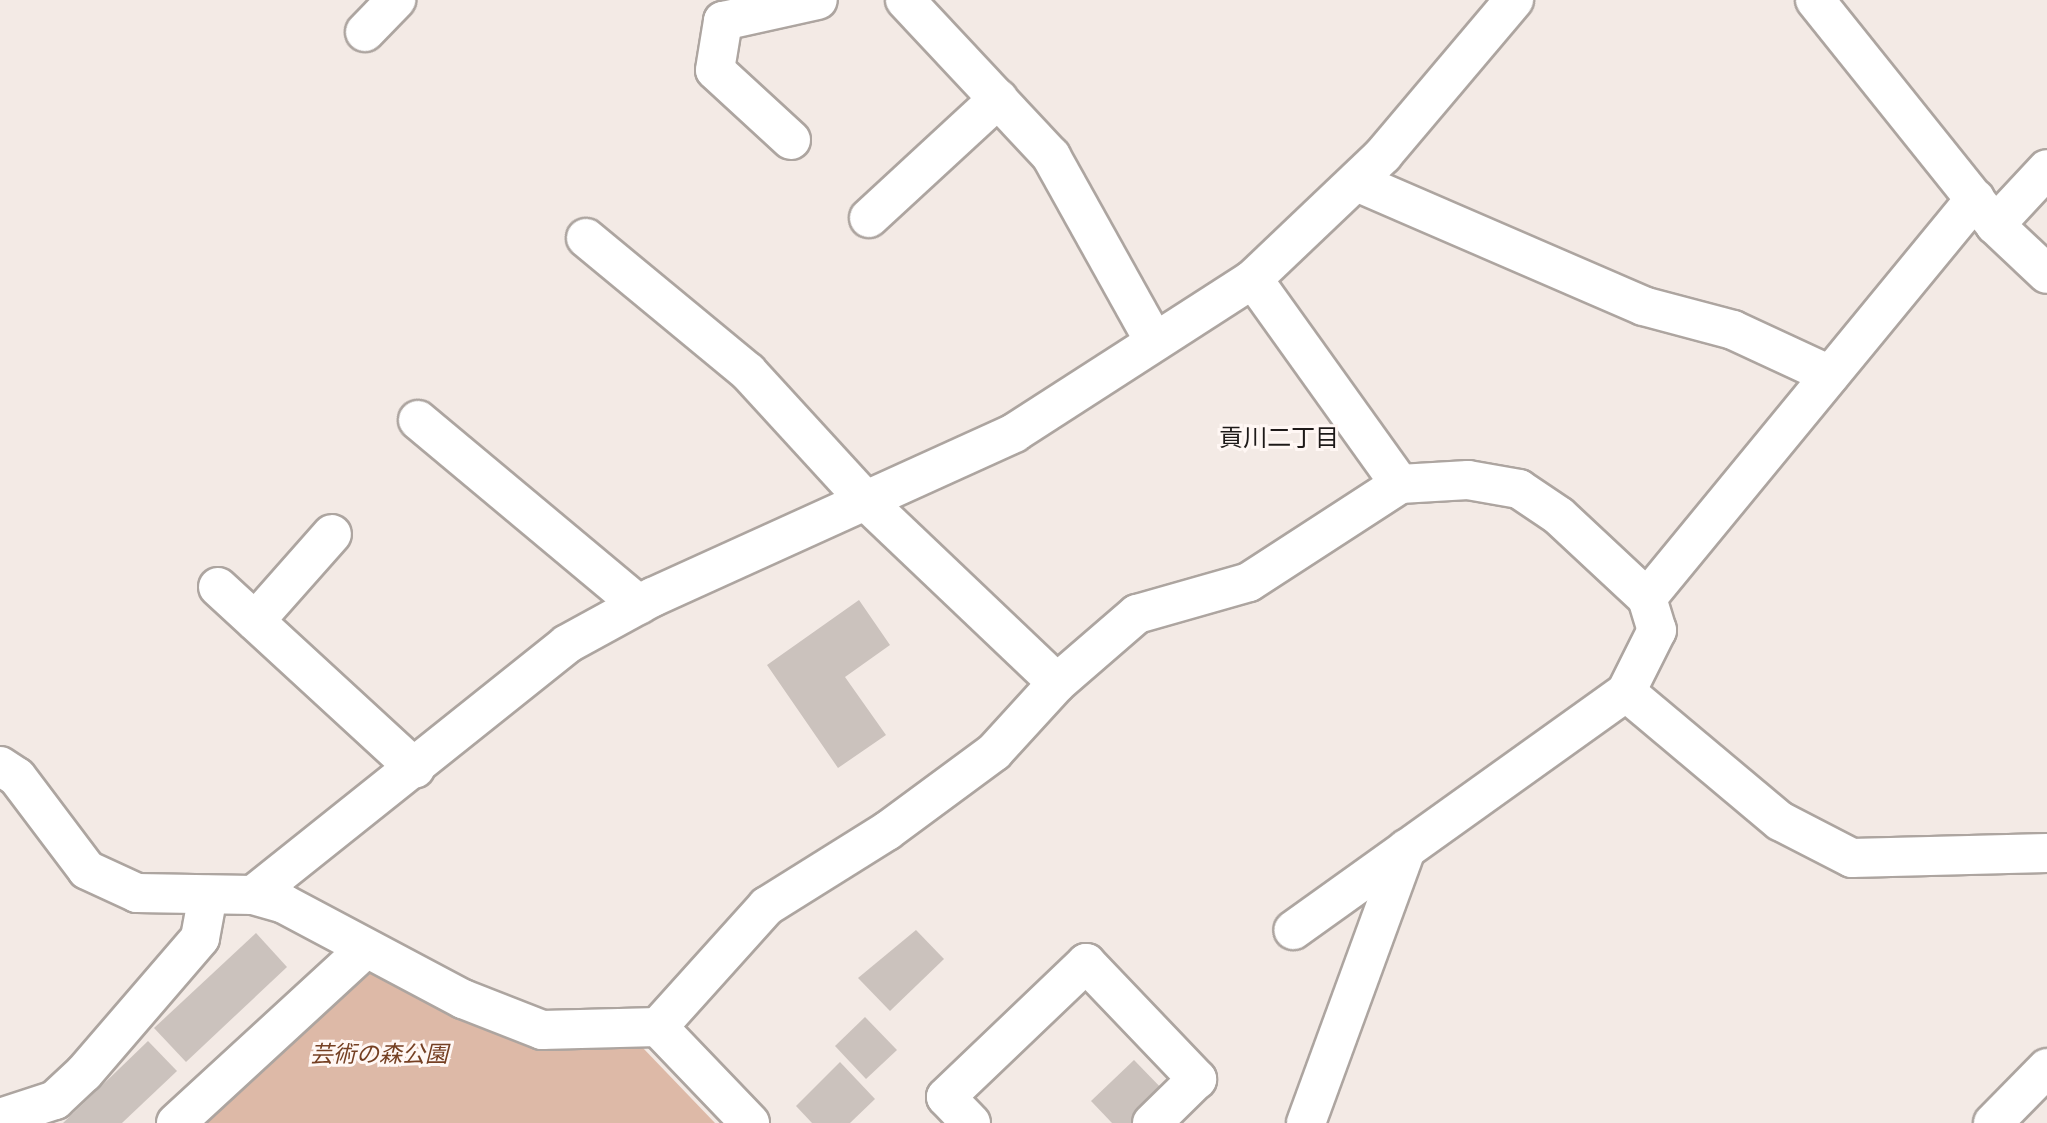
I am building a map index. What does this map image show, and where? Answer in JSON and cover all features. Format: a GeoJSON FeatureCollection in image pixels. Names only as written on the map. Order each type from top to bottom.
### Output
{"type":"FeatureCollection","features":[{"type":"Feature","properties":{"kind":"main road"},"geometry":{"type":"LineString","coordinates":[[365,32],[396,0]]}},
{"type":"Feature","properties":{"kind":"main road"},"geometry":{"type":"LineString","coordinates":[[791,140],[715,69],[723,20],[818,0]]}},
{"type":"Feature","properties":{"kind":"main road"},"geometry":{"type":"LineString","coordinates":[[905,0],[998,99],[1070,183],[1153,339]]}},
{"type":"Feature","properties":{"kind":"main road"},"geometry":{"type":"LineString","coordinates":[[253,895],[568,644],[639,605],[868,503],[1014,433],[1153,339],[1253,279],[1357,182],[1514,0]]}},
{"type":"Feature","properties":{"kind":"main road"},"geometry":{"type":"LineString","coordinates":[[1815,0],[1985,212],[2047,274]]}},
{"type":"Feature","properties":{"kind":"main road"},"geometry":{"type":"LineString","coordinates":[[869,218],[998,99]]}},
{"type":"Feature","properties":{"kind":"main road"},"geometry":{"type":"LineString","coordinates":[[1647,598],[1830,375],[1985,212],[2047,169]]}},
{"type":"Feature","properties":{"kind":"main road"},"geometry":{"type":"LineString","coordinates":[[1357,182],[1643,306],[1733,330],[1830,375]]}},
{"type":"Feature","properties":{"kind":"main road"},"geometry":{"type":"LineString","coordinates":[[586,238],[748,373],[868,503],[1057,683]]}},
{"type":"Feature","properties":{"kind":"main road"},"geometry":{"type":"LineString","coordinates":[[1253,279],[1400,484]]}},
{"type":"Feature","properties":{"kind":"main road"},"geometry":{"type":"LineString","coordinates":[[418,420],[639,605]]}},
{"type":"Feature","properties":{"kind":"main road"},"geometry":{"type":"LineString","coordinates":[[0,766],[17,777],[87,870],[137,893],[253,895],[366,948],[463,999],[542,1030],[659,1027],[767,906],[887,831],[994,752],[1057,683],[1137,614],[1249,582],[1400,484],[1468,480],[1519,489],[1559,516],[1647,598],[1657,630],[1626,692],[1293,930]]}},
{"type":"Feature","properties":{"kind":"main road"},"geometry":{"type":"LineString","coordinates":[[255,621],[332,534]]}},
{"type":"Feature","properties":{"kind":"main road"},"geometry":{"type":"LineString","coordinates":[[218,587],[415,768]]}},
{"type":"Feature","properties":{"kind":"main road"},"geometry":{"type":"LineString","coordinates":[[1626,692],[1780,821],[1852,858],[2047,853]]}},
{"type":"Feature","properties":{"kind":"main road"},"geometry":{"type":"LineString","coordinates":[[1306,1123],[1406,849]]}},
{"type":"Feature","properties":{"kind":"main road"},"geometry":{"type":"LineString","coordinates":[[0,1118],[55,1100],[84,1073],[200,938],[208,895]]}},
{"type":"Feature","properties":{"kind":"main road"},"geometry":{"type":"LineString","coordinates":[[176,1123],[366,948]]}},
{"type":"Feature","properties":{"kind":"main road"},"geometry":{"type":"LineString","coordinates":[[971,1123],[946,1097],[1086,963],[1197,1079],[1152,1123]]}},
{"type":"Feature","properties":{"kind":"main road"},"geometry":{"type":"LineString","coordinates":[[659,1027],[750,1123]]}},
{"type":"Feature","properties":{"kind":"main road"},"geometry":{"type":"LineString","coordinates":[[1993,1123],[2047,1068]]}},
{"type":"Feature","properties":{"kind":"green space","name":"芸術の森公園"},"geometry":{"type":"Polygon","coordinates":[[[365,971],[525,1045],[643,1048],[715,1123],[202,1123],[365,971]]]}},
{"type":"Feature","properties":{"kind":"building"},"geometry":{"type":"Polygon","coordinates":[[[859,600],[890,645],[845,677],[886,735],[838,768],[767,665],[859,600]]]}},
{"type":"Feature","properties":{"kind":"building"},"geometry":{"type":"Polygon","coordinates":[[[916,930],[944,959],[890,1011],[858,978],[916,930]]]}},
{"type":"Feature","properties":{"kind":"building"},"geometry":{"type":"Polygon","coordinates":[[[256,933],[287,967],[186,1062],[154,1028],[256,933]]]}},
{"type":"Feature","properties":{"kind":"building"},"geometry":{"type":"Polygon","coordinates":[[[865,1017],[897,1050],[866,1079],[835,1046],[865,1017]]]}},
{"type":"Feature","properties":{"kind":"building"},"geometry":{"type":"Polygon","coordinates":[[[148,1041],[177,1071],[122,1123],[63,1123],[148,1041]]]}},
{"type":"Feature","properties":{"kind":"building"},"geometry":{"type":"Polygon","coordinates":[[[1134,1060],[1167,1094],[1137,1123],[1112,1123],[1091,1101],[1134,1060]]]}},
{"type":"Feature","properties":{"kind":"building"},"geometry":{"type":"Polygon","coordinates":[[[840,1062],[875,1099],[850,1123],[812,1123],[796,1106],[840,1062]]]}},
{"type":"Feature","properties":{"kind":"district","name":"貢川二丁目"},"geometry":{"type":"Point","coordinates":[1279,438]}}]}
